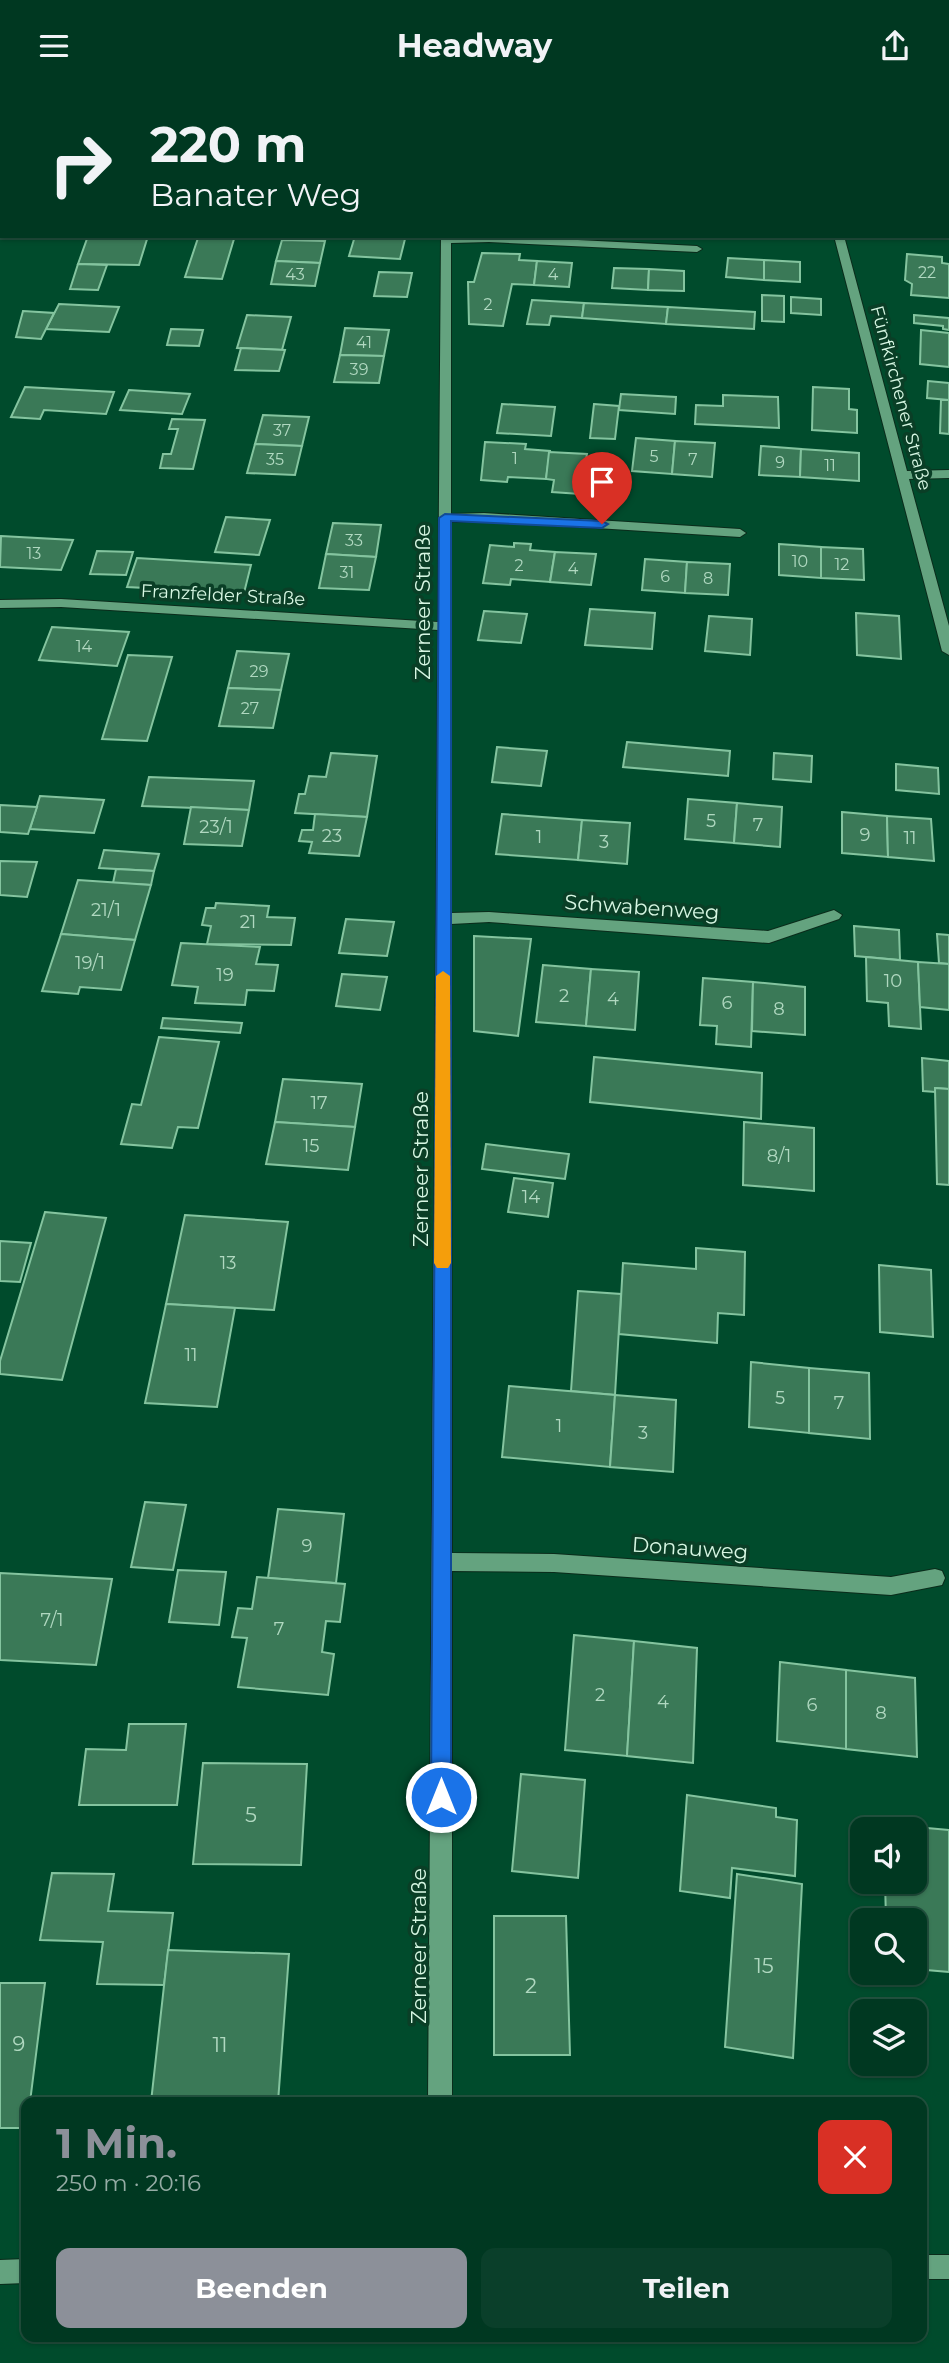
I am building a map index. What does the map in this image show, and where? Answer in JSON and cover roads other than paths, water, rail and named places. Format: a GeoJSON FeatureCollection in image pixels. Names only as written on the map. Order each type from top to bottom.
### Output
{"type":"FeatureCollection","features":[{"type":"Feature","properties":{"kind":"street"},"geometry":{"type":"LineString","coordinates":[[446,238],[697,249]]}},
{"type":"Feature","properties":{"kind":"street","name":"Zerneer Straße"},"geometry":{"type":"LineString","coordinates":[[440,2097],[446,238]]}},
{"type":"Feature","properties":{"kind":"street","name":"Fünfkirchener Straße"},"geometry":{"type":"LineString","coordinates":[[840,238],[949,650]]}},
{"type":"Feature","properties":{"kind":"street"},"geometry":{"type":"LineString","coordinates":[[904,475],[949,474]]}},
{"type":"Feature","properties":{"kind":"street"},"geometry":{"type":"LineString","coordinates":[[445,518],[484,517],[740,533]]}},
{"type":"Feature","properties":{"kind":"street","name":"Franzfelder Straße"},"geometry":{"type":"LineString","coordinates":[[0,604],[61,603],[445,626]]}},
{"type":"Feature","properties":{"kind":"street","name":"Schwabenweg"},"geometry":{"type":"LineString","coordinates":[[443,919],[489,917],[769,937],[834,915]]}},
{"type":"Feature","properties":{"kind":"street","name":"Donauweg"},"geometry":{"type":"LineString","coordinates":[[441,1562],[554,1563],[891,1586],[935,1578]]}},
{"type":"Feature","properties":{"kind":"street"},"geometry":{"type":"LineString","coordinates":[[927,2267],[949,2267]]}},
{"type":"Feature","properties":{"kind":"street"},"geometry":{"type":"LineString","coordinates":[[0,2272],[21,2271]]}}]}
